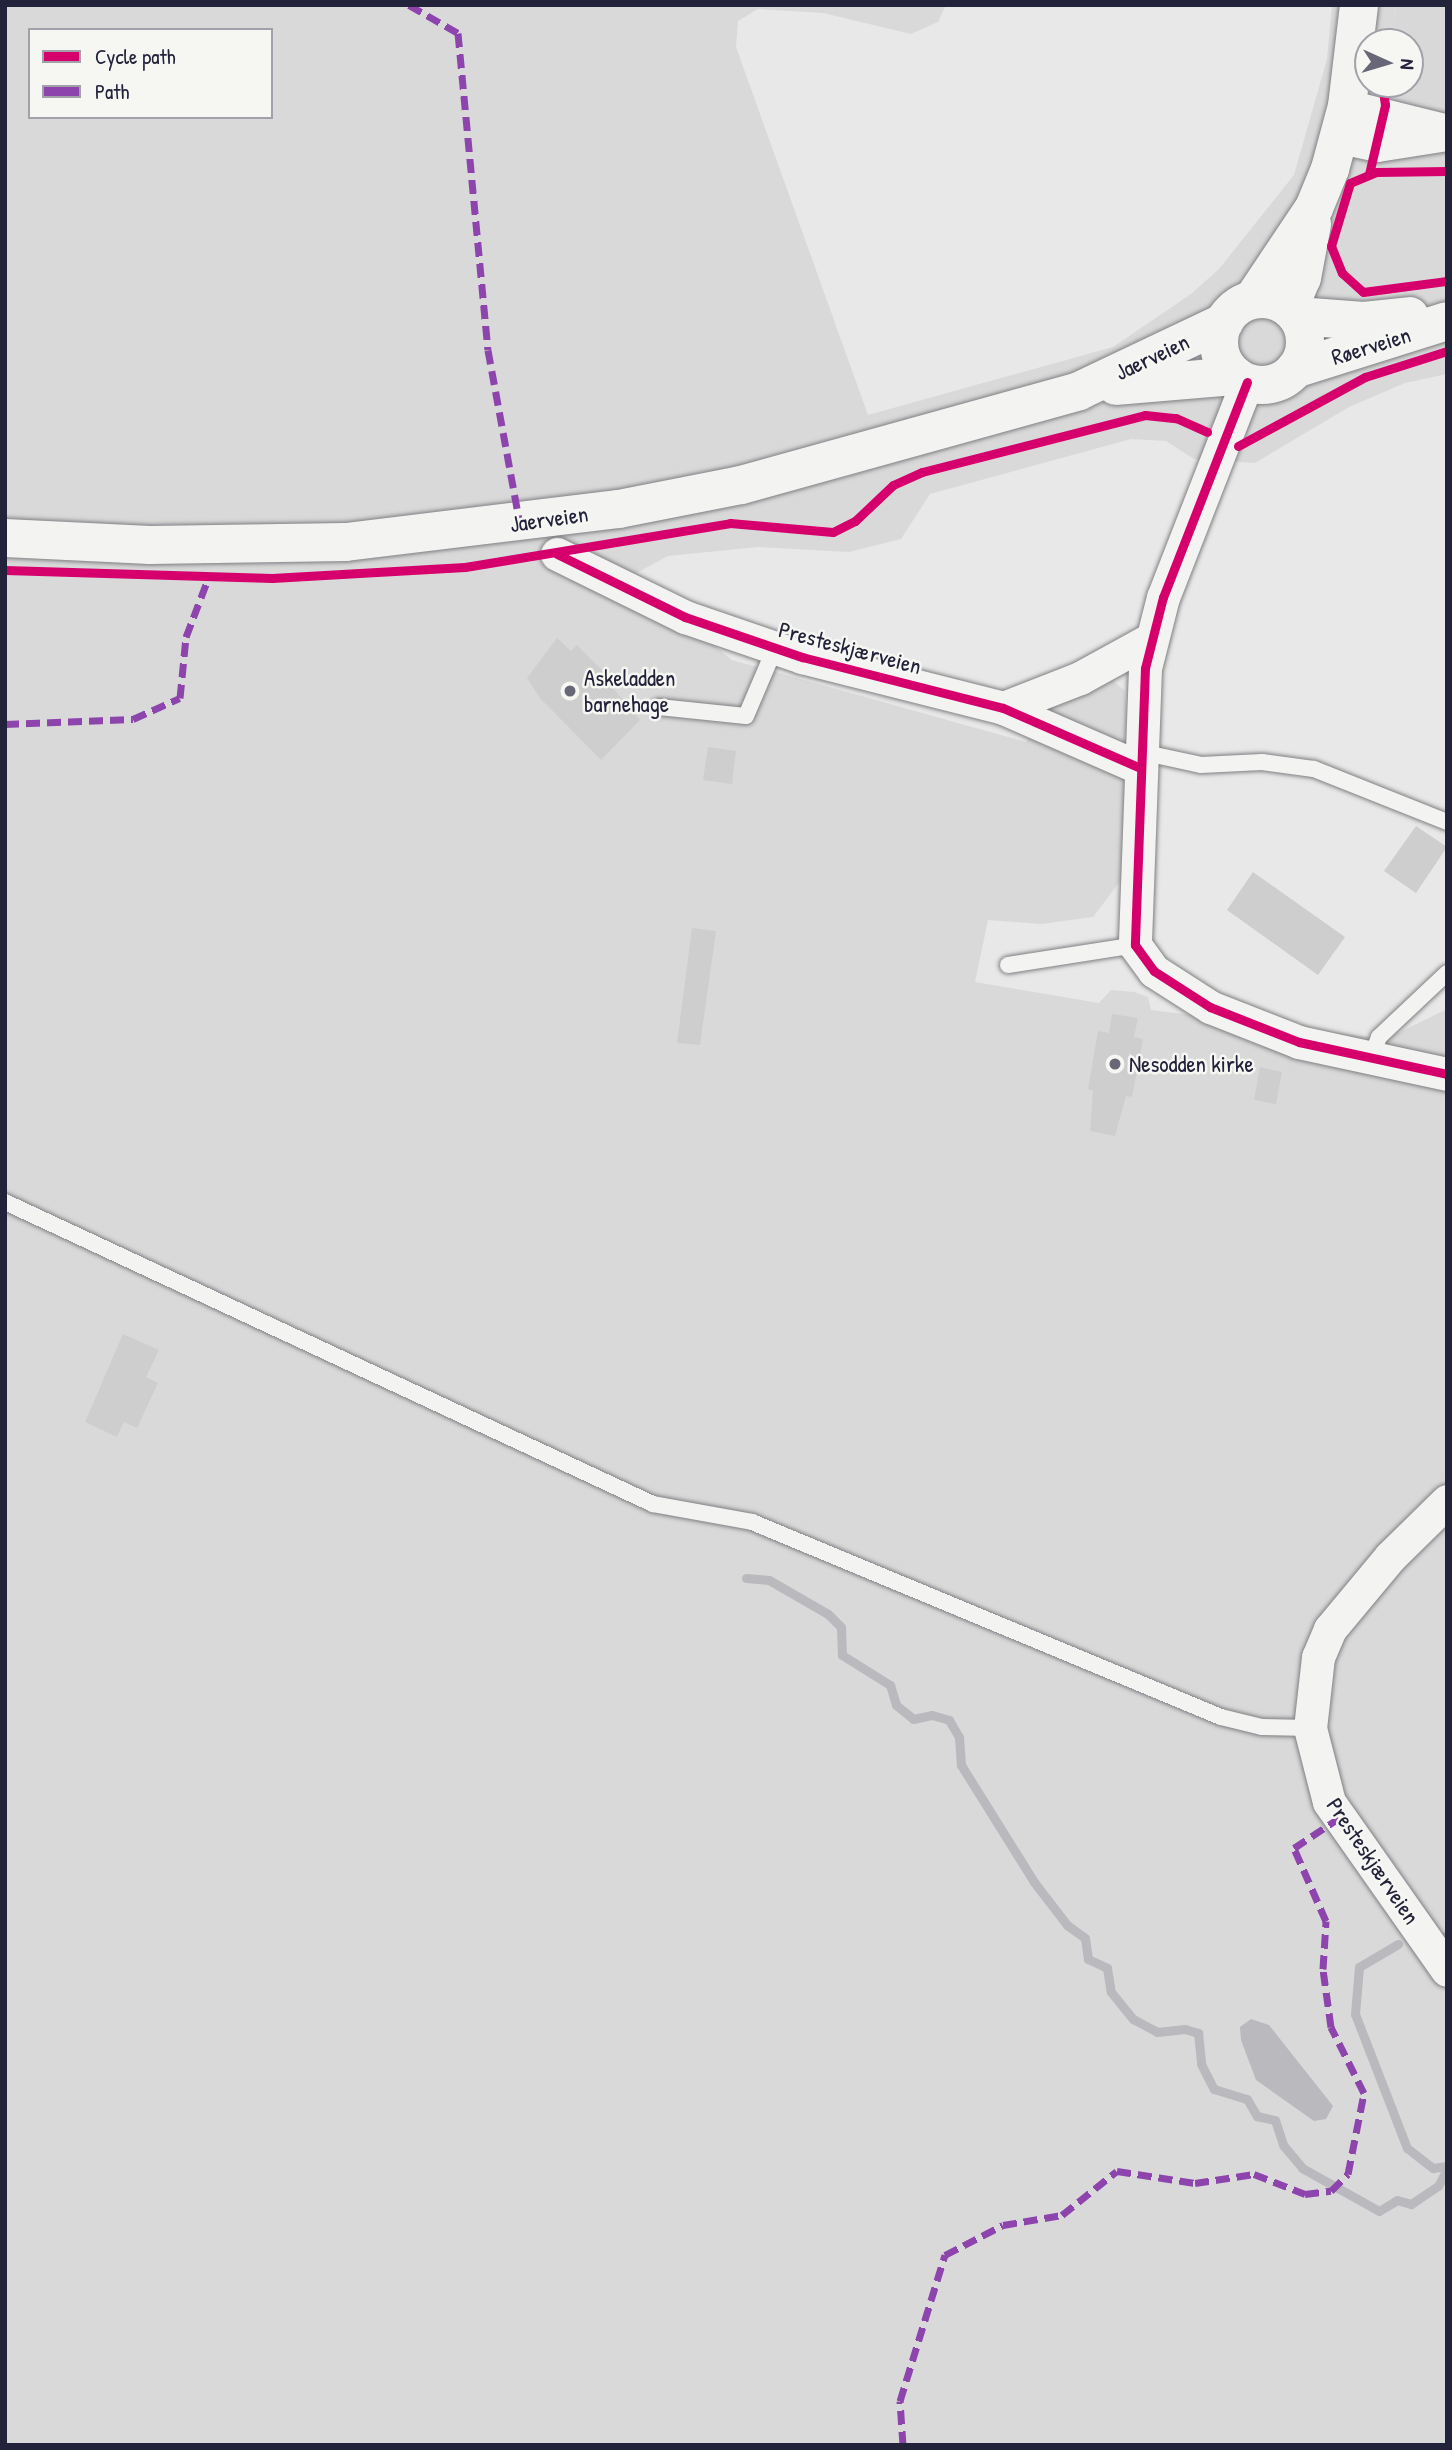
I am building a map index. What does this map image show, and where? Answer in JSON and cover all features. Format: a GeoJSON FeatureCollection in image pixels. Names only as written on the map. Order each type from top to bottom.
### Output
{"type":"FeatureCollection","features":[{"type":"Feature","properties":{"kind":"main road"},"geometry":{"type":"LineString","coordinates":[[1280,308],[1302,278],[1314,208],[1344,121],[1359,5]]}},
{"type":"Feature","properties":{"kind":"main road"},"geometry":{"type":"LineString","coordinates":[[1238,306],[1280,308],[1306,342],[1295,369],[1278,382],[1241,379],[1219,349],[1224,322],[1238,306]]}},
{"type":"Feature","properties":{"kind":"main road","name":"Røerveien"},"geometry":{"type":"LineString","coordinates":[[1280,308],[1364,321],[1447,312]]}},
{"type":"Feature","properties":{"kind":"main road","name":"Røerveien"},"geometry":{"type":"LineString","coordinates":[[1295,369],[1447,321]]}},
{"type":"Feature","properties":{"kind":"main road","name":"Jaerveien"},"geometry":{"type":"LineString","coordinates":[[5,538],[266,546],[417,537],[520,524],[741,485],[1079,391],[1224,322]]}},
{"type":"Feature","properties":{"kind":"main road","name":"Jaerveien"},"geometry":{"type":"LineString","coordinates":[[1079,391],[1241,379]]}},
{"type":"Feature","properties":{"kind":"street"},"geometry":{"type":"LineString","coordinates":[[1344,121],[1377,145],[1447,132]]}},
{"type":"Feature","properties":{"kind":"street"},"geometry":{"type":"LineString","coordinates":[[1241,379],[1152,639],[1139,760],[1135,945],[1154,971],[1210,1007],[1299,1042],[1447,1074]]}},
{"type":"Feature","properties":{"kind":"street","name":"Presteskjærveien"},"geometry":{"type":"LineString","coordinates":[[557,554],[685,617],[775,648],[1003,708],[1139,760]]}},
{"type":"Feature","properties":{"kind":"street"},"geometry":{"type":"LineString","coordinates":[[1003,708],[1080,678],[1152,639]]}},
{"type":"Feature","properties":{"kind":"street","name":"Presteskjærveien"},"geometry":{"type":"LineString","coordinates":[[1447,1501],[1390,1557],[1330,1629],[1318,1657],[1310,1728],[1329,1802],[1447,1970]]}},
{"type":"Feature","properties":{"kind":"lane"},"geometry":{"type":"LineString","coordinates":[[659,707],[746,716],[775,648]]}},
{"type":"Feature","properties":{"kind":"lane"},"geometry":{"type":"LineString","coordinates":[[1139,760],[1202,765],[1262,762],[1314,769],[1447,822]]}},
{"type":"Feature","properties":{"kind":"lane"},"geometry":{"type":"LineString","coordinates":[[1008,965],[1135,945]]}},
{"type":"Feature","properties":{"kind":"lane"},"geometry":{"type":"LineString","coordinates":[[1371,1056],[1379,1037],[1447,973]]}},
{"type":"Feature","properties":{"kind":"lane"},"geometry":{"type":"LineString","coordinates":[[5,1202],[653,1504],[752,1522],[1221,1717],[1262,1727],[1310,1728]]}},
{"type":"Feature","properties":{"kind":"shaded area"},"geometry":{"type":"Polygon","coordinates":[[[5,5],[946,5],[938,22],[911,34],[823,13],[758,9],[738,21],[736,47],[868,415],[1113,347],[1191,294],[1219,269],[1294,175],[1327,59],[1332,5],[1396,5],[1395,28],[1354,28],[1354,98],[1401,98],[1403,103],[1447,106],[1447,374],[1405,383],[1349,407],[1255,463],[1194,459],[1166,441],[1131,439],[930,494],[901,539],[849,552],[758,547],[668,556],[631,576],[732,660],[1026,742],[1045,706],[1112,680],[1125,691],[1132,818],[1125,875],[1093,917],[1041,924],[988,920],[975,982],[1099,1003],[1111,990],[1134,992],[1148,997],[1151,1010],[1386,1039],[1447,1009],[1447,2445],[5,2445],[5,5]]]}},
{"type":"Feature","properties":{"kind":"shaded area"},"geometry":{"type":"Polygon","coordinates":[[[1396,5],[1447,5],[1447,106],[1402,103],[1400,98],[1424,98],[1424,28],[1395,28],[1396,5]]]}},
{"type":"Feature","properties":{"kind":"shaded area"},"geometry":{"type":"Polygon","coordinates":[[[1251,2019],[1269,2025],[1333,2106],[1326,2119],[1314,2121],[1256,2080],[1241,2040],[1240,2027],[1251,2019]]]}},
{"type":"Feature","properties":{"kind":"building"},"geometry":{"type":"Polygon","coordinates":[[[557,638],[571,651],[577,645],[615,683],[611,686],[640,720],[601,760],[540,698],[527,678],[557,638]]]}},
{"type":"Feature","properties":{"kind":"building"},"geometry":{"type":"Polygon","coordinates":[[[708,747],[736,751],[732,784],[703,780],[708,747]]]}},
{"type":"Feature","properties":{"kind":"building"},"geometry":{"type":"Polygon","coordinates":[[[1416,826],[1447,847],[1416,893],[1384,871],[1416,826]]]}},
{"type":"Feature","properties":{"kind":"building"},"geometry":{"type":"Polygon","coordinates":[[[1253,872],[1345,937],[1318,975],[1227,910],[1253,872]]]}},
{"type":"Feature","properties":{"kind":"building"},"geometry":{"type":"Polygon","coordinates":[[[692,928],[716,931],[700,1045],[677,1043],[692,928]]]}},
{"type":"Feature","properties":{"kind":"building","name":"Nesodden kirke"},"geometry":{"type":"Polygon","coordinates":[[[1112,1014],[1138,1018],[1134,1037],[1143,1039],[1132,1097],[1126,1096],[1115,1136],[1090,1131],[1093,1091],[1088,1089],[1098,1031],[1109,1033],[1112,1014]]]}},
{"type":"Feature","properties":{"kind":"building"},"geometry":{"type":"Polygon","coordinates":[[[1260,1067],[1282,1072],[1276,1104],[1254,1100],[1260,1067]]]}},
{"type":"Feature","properties":{"kind":"building"},"geometry":{"type":"Polygon","coordinates":[[[123,1334],[159,1350],[146,1377],[158,1383],[137,1428],[124,1422],[117,1437],[85,1422],[123,1334]]]}},
{"type":"Feature","properties":{"kind":"waterway"},"geometry":{"type":"LineString","coordinates":[[746,1578],[769,1580],[828,1614],[841,1627],[842,1655],[890,1685],[896,1705],[913,1719],[932,1715],[949,1720],[959,1737],[961,1765],[1034,1882],[1067,1925],[1085,1938],[1088,1959],[1107,1968],[1111,1992],[1133,2019],[1157,2032],[1185,2029],[1198,2033],[1201,2064],[1214,2089],[1247,2099],[1257,2116],[1275,2120],[1283,2145],[1302,2168],[1379,2211],[1397,2200],[1411,2204],[1438,2186],[1447,2169]]}},
{"type":"Feature","properties":{"kind":"waterway"},"geometry":{"type":"LineString","coordinates":[[1398,1944],[1359,1967],[1355,2014],[1407,2148],[1433,2168],[1447,2166]]}},
{"type":"Feature","properties":{"kind":"marked path"},"geometry":{"type":"LineString","coordinates":[[409,5],[458,33],[488,350],[520,524]]}},
{"type":"Feature","properties":{"kind":"marked path"},"geometry":{"type":"LineString","coordinates":[[5,724],[133,719],[180,698],[186,637],[208,579]]}},
{"type":"Feature","properties":{"kind":"marked path"},"geometry":{"type":"LineString","coordinates":[[903,2445],[900,2401],[945,2255],[1003,2225],[1062,2215],[1117,2171],[1195,2183],[1254,2174],[1305,2194],[1331,2191],[1348,2174],[1364,2093],[1331,2027],[1323,1969],[1326,1921],[1294,1848],[1339,1818]]}},
{"type":"Feature","properties":{"kind":"cycle path"},"geometry":{"type":"LineString","coordinates":[[1369,174],[1385,105],[1384,98]]}},
{"type":"Feature","properties":{"kind":"cycle path"},"geometry":{"type":"LineString","coordinates":[[1447,171],[1376,172],[1350,183],[1331,246],[1342,273],[1363,292],[1447,281]]}},
{"type":"Feature","properties":{"kind":"cycle path"},"geometry":{"type":"LineString","coordinates":[[1238,446],[1365,377],[1447,351]]}},
{"type":"Feature","properties":{"kind":"cycle path"},"geometry":{"type":"LineString","coordinates":[[1247,382],[1163,597],[1145,668],[1135,945],[1154,971],[1210,1007],[1299,1042],[1447,1074]]}},
{"type":"Feature","properties":{"kind":"cycle path"},"geometry":{"type":"LineString","coordinates":[[5,570],[272,578],[465,567],[730,523],[833,532],[855,521],[893,485],[922,472],[1145,415],[1176,418],[1207,432]]}},
{"type":"Feature","properties":{"kind":"cycle path"},"geometry":{"type":"LineString","coordinates":[[557,554],[685,617],[802,657],[1003,708],[1138,767]]}},
{"type":"Feature","properties":{"kind":"place","name":"Askeladden barnehage"},"geometry":{"type":"Point","coordinates":[570,691]}},
{"type":"Feature","properties":{"kind":"place","name":"Nesodden kirke"},"geometry":{"type":"Point","coordinates":[1115,1064]}}]}
